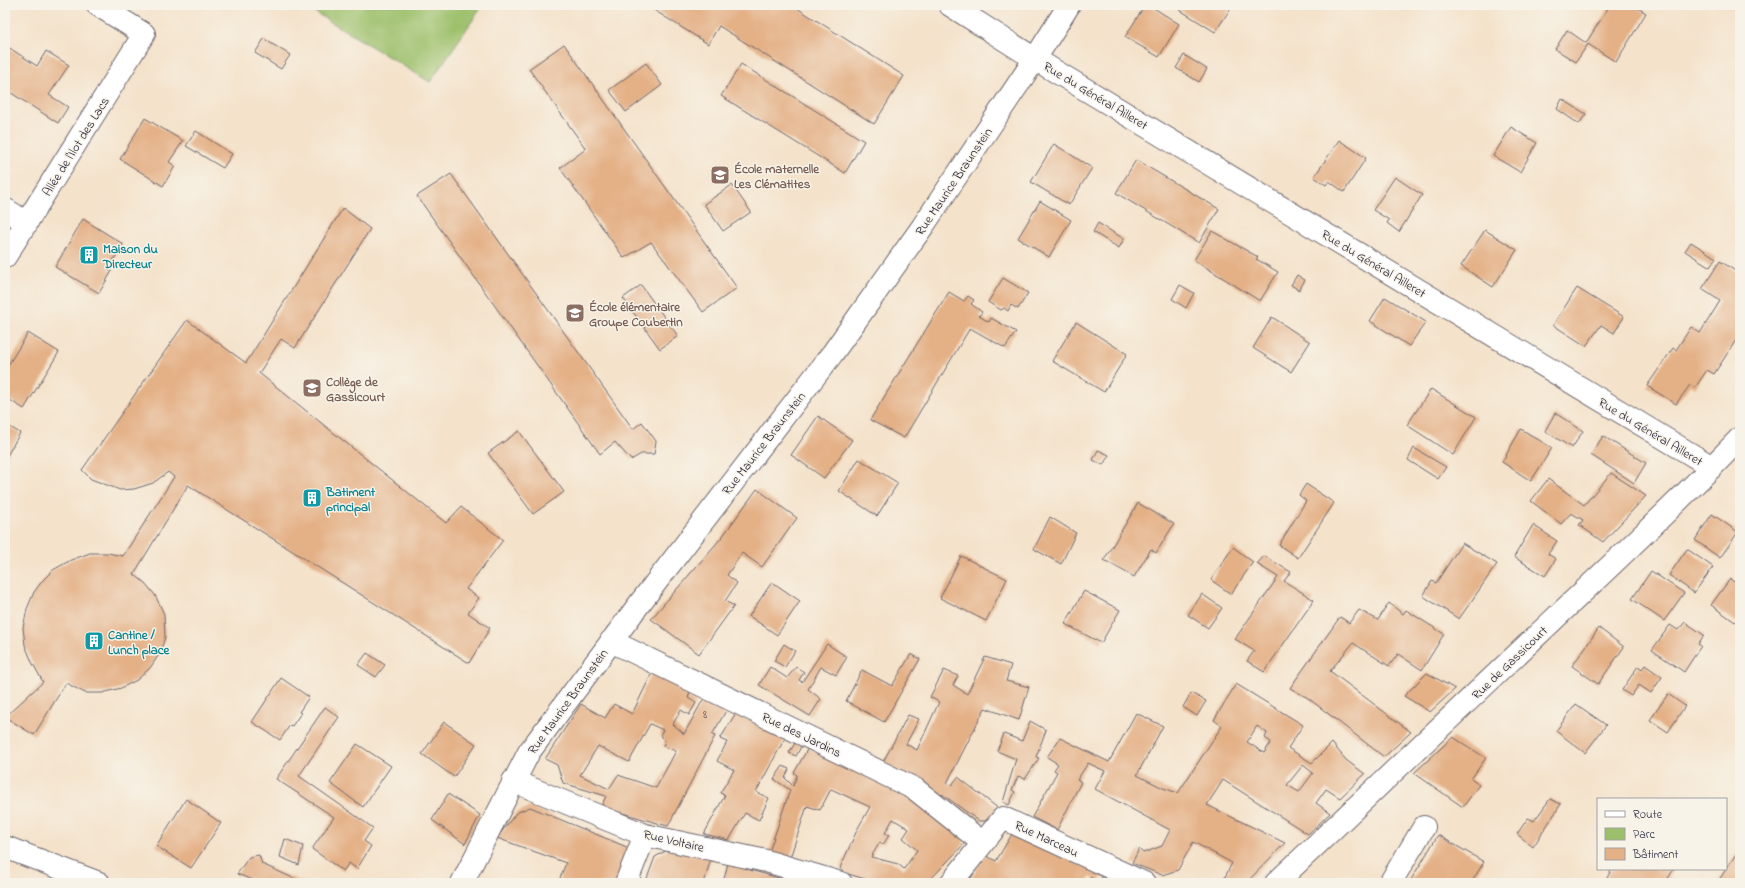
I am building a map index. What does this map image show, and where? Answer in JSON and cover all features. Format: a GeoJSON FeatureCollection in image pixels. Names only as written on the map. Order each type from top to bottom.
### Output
{"type":"FeatureCollection","features":[{"type":"Feature","properties":{"kind":"street","name":"Allée de l'Ilot des Lacs"},"geometry":{"type":"LineString","coordinates":[[5,258],[144,34],[98,5]]}},
{"type":"Feature","properties":{"kind":"street","name":"Rue du Général Ailleret"},"geometry":{"type":"LineString","coordinates":[[950,5],[1035,59],[1712,468]]}},
{"type":"Feature","properties":{"kind":"street","name":"Rue Maurice Braunstein"},"geometry":{"type":"LineString","coordinates":[[462,883],[529,752],[611,641],[832,354],[923,226],[1035,59],[1069,5]]}},
{"type":"Feature","properties":{"kind":"street"},"geometry":{"type":"LineString","coordinates":[[5,209],[27,223]]}},
{"type":"Feature","properties":{"kind":"street","name":"Rue de Gassicourt"},"geometry":{"type":"LineString","coordinates":[[1276,883],[1712,468],[1740,438]]}},
{"type":"Feature","properties":{"kind":"street","name":"Rue des Jardins"},"geometry":{"type":"LineString","coordinates":[[611,641],[915,790],[983,843]]}},
{"type":"Feature","properties":{"kind":"street","name":"Rue Voltaire"},"geometry":{"type":"LineString","coordinates":[[513,781],[645,835],[766,861],[841,883]]}},
{"type":"Feature","properties":{"kind":"street","name":"Rue Marceau"},"geometry":{"type":"LineString","coordinates":[[951,883],[1003,818],[1144,883]]}},
{"type":"Feature","properties":{"kind":"street"},"geometry":{"type":"LineString","coordinates":[[1390,883],[1424,827]]}},
{"type":"Feature","properties":{"kind":"street"},"geometry":{"type":"LineString","coordinates":[[626,883],[645,835]]}},
{"type":"Feature","properties":{"kind":"street"},"geometry":{"type":"LineString","coordinates":[[5,847],[99,883]]}},
{"type":"Feature","properties":{"kind":"green space"},"geometry":{"type":"Polygon","coordinates":[[[303,5],[483,5],[430,82],[303,5]]]}},
{"type":"Feature","properties":{"kind":"building"},"geometry":{"type":"Polygon","coordinates":[[[646,5],[792,5],[904,76],[874,124],[719,26],[708,44],[646,5]]]}},
{"type":"Feature","properties":{"kind":"building"},"geometry":{"type":"Polygon","coordinates":[[[1145,5],[1149,5],[1179,24],[1159,57],[1125,37],[1145,5]]]}},
{"type":"Feature","properties":{"kind":"building"},"geometry":{"type":"Polygon","coordinates":[[[1184,5],[1233,5],[1215,32],[1180,10],[1184,5]]]}},
{"type":"Feature","properties":{"kind":"building"},"geometry":{"type":"Polygon","coordinates":[[[1610,5],[1633,5],[1646,13],[1616,62],[1588,44],[1576,62],[1555,49],[1567,30],[1586,43],[1610,5]]]}},
{"type":"Feature","properties":{"kind":"building"},"geometry":{"type":"Polygon","coordinates":[[[1740,5],[1740,8],[1727,6],[1740,5]]]}},
{"type":"Feature","properties":{"kind":"building"},"geometry":{"type":"Polygon","coordinates":[[[264,39],[290,55],[281,69],[255,53],[264,39]]]}},
{"type":"Feature","properties":{"kind":"building"},"geometry":{"type":"Polygon","coordinates":[[[564,44],[737,288],[703,312],[651,242],[624,258],[560,168],[586,149],[529,69],[564,44]]]}},
{"type":"Feature","properties":{"kind":"building"},"geometry":{"type":"Polygon","coordinates":[[[5,45],[37,66],[46,51],[69,65],[49,95],[68,107],[58,123],[5,89],[5,45]]]}},
{"type":"Feature","properties":{"kind":"building"},"geometry":{"type":"Polygon","coordinates":[[[1184,55],[1207,69],[1199,82],[1176,68],[1184,55]]]}},
{"type":"Feature","properties":{"kind":"building"},"geometry":{"type":"Polygon","coordinates":[[[646,63],[662,85],[626,112],[609,90],[646,63]]]}},
{"type":"Feature","properties":{"kind":"building"},"geometry":{"type":"Polygon","coordinates":[[[741,64],[864,141],[845,173],[721,96],[741,64]]]}},
{"type":"Feature","properties":{"kind":"building"},"geometry":{"type":"Polygon","coordinates":[[[1562,99],[1586,114],[1579,124],[1557,109],[1562,99]]]}},
{"type":"Feature","properties":{"kind":"building"},"geometry":{"type":"Polygon","coordinates":[[[145,118],[183,141],[169,162],[175,166],[163,186],[120,159],[145,118]]]}},
{"type":"Feature","properties":{"kind":"building"},"geometry":{"type":"Polygon","coordinates":[[[1511,127],[1537,143],[1520,172],[1493,156],[1511,127]]]}},
{"type":"Feature","properties":{"kind":"building"},"geometry":{"type":"Polygon","coordinates":[[[196,131],[232,154],[223,168],[186,146],[196,131]]]}},
{"type":"Feature","properties":{"kind":"building"},"geometry":{"type":"Polygon","coordinates":[[[1339,140],[1366,158],[1344,192],[1329,181],[1326,185],[1314,177],[1339,140]]]}},
{"type":"Feature","properties":{"kind":"building"},"geometry":{"type":"Polygon","coordinates":[[[1054,144],[1092,168],[1069,205],[1031,182],[1054,144]]]}},
{"type":"Feature","properties":{"kind":"building"},"geometry":{"type":"Polygon","coordinates":[[[1136,160],[1219,209],[1199,243],[1116,193],[1136,160]]]}},
{"type":"Feature","properties":{"kind":"building"},"geometry":{"type":"Polygon","coordinates":[[[451,174],[633,429],[642,422],[656,441],[654,454],[641,454],[631,460],[615,442],[600,454],[417,196],[451,174]]]}},
{"type":"Feature","properties":{"kind":"building"},"geometry":{"type":"Polygon","coordinates":[[[1395,177],[1422,195],[1399,232],[1387,223],[1389,220],[1373,210],[1395,177]]]}},
{"type":"Feature","properties":{"kind":"building"},"geometry":{"type":"Polygon","coordinates":[[[732,185],[751,212],[723,231],[704,204],[732,185]]]}},
{"type":"Feature","properties":{"kind":"building"},"geometry":{"type":"Polygon","coordinates":[[[1040,201],[1071,220],[1049,257],[1018,238],[1040,201]]]}},
{"type":"Feature","properties":{"kind":"building","name":"Batiment principal"},"geometry":{"type":"Polygon","coordinates":[[[343,208],[370,229],[295,348],[281,339],[259,373],[446,523],[461,507],[503,540],[466,589],[479,598],[468,613],[490,628],[469,663],[188,485],[134,574],[145,583],[155,595],[164,614],[165,637],[160,653],[150,668],[137,680],[121,688],[102,693],[85,693],[66,683],[34,735],[5,717],[43,682],[25,645],[23,628],[27,609],[34,592],[53,570],[71,560],[90,553],[108,553],[123,556],[174,477],[168,472],[153,483],[134,489],[120,490],[91,479],[82,470],[187,320],[246,363],[343,208]]]}},
{"type":"Feature","properties":{"kind":"building","name":"Maison du Directeur"},"geometry":{"type":"Polygon","coordinates":[[[83,219],[123,244],[108,269],[112,271],[99,293],[55,267],[83,219]]]}},
{"type":"Feature","properties":{"kind":"building"},"geometry":{"type":"Polygon","coordinates":[[[1098,223],[1124,239],[1119,248],[1093,232],[1098,223]]]}},
{"type":"Feature","properties":{"kind":"building"},"geometry":{"type":"Polygon","coordinates":[[[1485,230],[1517,250],[1493,287],[1461,266],[1485,230]]]}},
{"type":"Feature","properties":{"kind":"building"},"geometry":{"type":"Polygon","coordinates":[[[1212,231],[1258,257],[1256,259],[1278,272],[1260,301],[1194,260],[1212,231]]]}},
{"type":"Feature","properties":{"kind":"building"},"geometry":{"type":"Polygon","coordinates":[[[1691,242],[1716,258],[1710,267],[1685,251],[1691,242]]]}},
{"type":"Feature","properties":{"kind":"building"},"geometry":{"type":"Polygon","coordinates":[[[1720,261],[1740,274],[1740,334],[1714,374],[1707,370],[1695,388],[1690,385],[1676,404],[1647,386],[1673,348],[1676,350],[1691,327],[1700,333],[1720,301],[1702,289],[1720,261]]]}},
{"type":"Feature","properties":{"kind":"building"},"geometry":{"type":"Polygon","coordinates":[[[1297,275],[1305,280],[1299,290],[1291,285],[1297,275]]]}},
{"type":"Feature","properties":{"kind":"building"},"geometry":{"type":"Polygon","coordinates":[[[1003,278],[1028,293],[1018,309],[1011,305],[1008,311],[1004,308],[1001,310],[988,302],[1003,278]]]}},
{"type":"Feature","properties":{"kind":"building"},"geometry":{"type":"Polygon","coordinates":[[[641,285],[678,336],[660,349],[623,298],[641,285]]]}},
{"type":"Feature","properties":{"kind":"building"},"geometry":{"type":"Polygon","coordinates":[[[1180,285],[1194,293],[1186,308],[1172,299],[1180,285]]]}},
{"type":"Feature","properties":{"kind":"building"},"geometry":{"type":"Polygon","coordinates":[[[1577,288],[1624,317],[1614,333],[1601,325],[1586,346],[1553,325],[1577,288]]]}},
{"type":"Feature","properties":{"kind":"building"},"geometry":{"type":"Polygon","coordinates":[[[949,292],[964,301],[968,296],[974,300],[971,304],[982,312],[979,316],[989,322],[991,318],[1016,332],[1005,348],[970,328],[904,438],[870,420],[949,292]]]}},
{"type":"Feature","properties":{"kind":"building"},"geometry":{"type":"Polygon","coordinates":[[[1385,297],[1426,322],[1409,346],[1370,321],[1385,297]]]}},
{"type":"Feature","properties":{"kind":"building"},"geometry":{"type":"Polygon","coordinates":[[[1272,317],[1310,342],[1291,372],[1253,348],[1272,317]]]}},
{"type":"Feature","properties":{"kind":"building"},"geometry":{"type":"Polygon","coordinates":[[[1076,322],[1127,354],[1104,392],[1052,361],[1076,322]]]}},
{"type":"Feature","properties":{"kind":"building"},"geometry":{"type":"Polygon","coordinates":[[[28,333],[59,352],[24,409],[5,397],[5,370],[28,333]]]}},
{"type":"Feature","properties":{"kind":"building"},"geometry":{"type":"Polygon","coordinates":[[[1431,389],[1476,417],[1453,455],[1407,425],[1431,389]]]}},
{"type":"Feature","properties":{"kind":"building"},"geometry":{"type":"Polygon","coordinates":[[[1555,413],[1583,431],[1572,448],[1545,431],[1555,413]]]}},
{"type":"Feature","properties":{"kind":"building"},"geometry":{"type":"Polygon","coordinates":[[[818,416],[852,440],[824,478],[791,455],[818,416]]]}},
{"type":"Feature","properties":{"kind":"building"},"geometry":{"type":"Polygon","coordinates":[[[5,424],[20,433],[5,459],[5,424]]]}},
{"type":"Feature","properties":{"kind":"building"},"geometry":{"type":"Polygon","coordinates":[[[1521,429],[1552,448],[1531,481],[1502,462],[1521,429]]]}},
{"type":"Feature","properties":{"kind":"building"},"geometry":{"type":"Polygon","coordinates":[[[519,431],[564,492],[533,514],[488,453],[519,431]]]}},
{"type":"Feature","properties":{"kind":"building"},"geometry":{"type":"Polygon","coordinates":[[[1603,436],[1646,463],[1634,483],[1591,455],[1603,436]]]}},
{"type":"Feature","properties":{"kind":"building"},"geometry":{"type":"Polygon","coordinates":[[[1414,448],[1446,467],[1438,479],[1408,460],[1414,448]]]}},
{"type":"Feature","properties":{"kind":"building"},"geometry":{"type":"Polygon","coordinates":[[[1098,450],[1109,455],[1103,465],[1093,460],[1098,450]]]}},
{"type":"Feature","properties":{"kind":"building"},"geometry":{"type":"Polygon","coordinates":[[[859,459],[898,483],[877,516],[839,491],[859,459]]]}},
{"type":"Feature","properties":{"kind":"building"},"geometry":{"type":"Polygon","coordinates":[[[1611,473],[1646,496],[1603,542],[1579,525],[1583,520],[1571,513],[1561,524],[1531,501],[1548,479],[1584,505],[1611,473]]]}},
{"type":"Feature","properties":{"kind":"building"},"geometry":{"type":"Polygon","coordinates":[[[1306,484],[1334,503],[1298,558],[1279,545],[1306,501],[1299,495],[1306,484]]]}},
{"type":"Feature","properties":{"kind":"building"},"geometry":{"type":"Polygon","coordinates":[[[757,489],[797,518],[762,567],[742,553],[727,575],[737,583],[725,601],[734,606],[699,654],[651,619],[722,537],[757,489]]]}},
{"type":"Feature","properties":{"kind":"building"},"geometry":{"type":"Polygon","coordinates":[[[1138,503],[1174,524],[1156,553],[1151,549],[1134,577],[1104,560],[1138,503]]]}},
{"type":"Feature","properties":{"kind":"building"},"geometry":{"type":"Polygon","coordinates":[[[1712,514],[1738,532],[1720,558],[1695,540],[1712,514]]]}},
{"type":"Feature","properties":{"kind":"building"},"geometry":{"type":"Polygon","coordinates":[[[1050,517],[1076,533],[1061,564],[1034,549],[1050,517]]]}},
{"type":"Feature","properties":{"kind":"building"},"geometry":{"type":"Polygon","coordinates":[[[1533,525],[1557,541],[1548,554],[1556,559],[1545,576],[1514,557],[1533,525]]]}},
{"type":"Feature","properties":{"kind":"building"},"geometry":{"type":"Polygon","coordinates":[[[1462,543],[1497,564],[1459,619],[1423,596],[1432,581],[1436,583],[1462,543]]]}},
{"type":"Feature","properties":{"kind":"building"},"geometry":{"type":"Polygon","coordinates":[[[1233,547],[1253,562],[1231,594],[1211,580],[1233,547]]]}},
{"type":"Feature","properties":{"kind":"building"},"geometry":{"type":"Polygon","coordinates":[[[1687,549],[1713,567],[1694,593],[1669,575],[1687,549]]]}},
{"type":"Feature","properties":{"kind":"building"},"geometry":{"type":"Polygon","coordinates":[[[961,556],[1007,579],[986,621],[940,598],[961,556]]]}},
{"type":"Feature","properties":{"kind":"building"},"geometry":{"type":"Polygon","coordinates":[[[1264,556],[1291,572],[1284,581],[1314,600],[1264,672],[1247,661],[1254,651],[1235,639],[1278,577],[1257,564],[1264,556]]]}},
{"type":"Feature","properties":{"kind":"building"},"geometry":{"type":"Polygon","coordinates":[[[1651,571],[1684,593],[1664,621],[1632,599],[1651,571]]]}},
{"type":"Feature","properties":{"kind":"building"},"geometry":{"type":"Polygon","coordinates":[[[1730,579],[1740,586],[1737,594],[1740,597],[1740,615],[1735,622],[1711,605],[1730,579]]]}},
{"type":"Feature","properties":{"kind":"building"},"geometry":{"type":"Polygon","coordinates":[[[772,582],[800,601],[777,635],[749,616],[772,582]]]}},
{"type":"Feature","properties":{"kind":"building"},"geometry":{"type":"Polygon","coordinates":[[[1084,591],[1120,610],[1101,643],[1065,624],[1084,591]]]}},
{"type":"Feature","properties":{"kind":"building"},"geometry":{"type":"Polygon","coordinates":[[[1202,594],[1222,608],[1208,628],[1188,615],[1202,594]]]}},
{"type":"Feature","properties":{"kind":"building"},"geometry":{"type":"Polygon","coordinates":[[[1389,603],[1403,614],[1406,610],[1444,634],[1422,670],[1398,654],[1389,666],[1353,643],[1330,671],[1411,732],[1384,757],[1308,698],[1290,688],[1340,617],[1349,623],[1359,610],[1378,620],[1389,603]]]}},
{"type":"Feature","properties":{"kind":"building"},"geometry":{"type":"Polygon","coordinates":[[[1685,622],[1704,635],[1698,644],[1701,646],[1684,672],[1652,650],[1670,625],[1678,630],[1685,622]]]}},
{"type":"Feature","properties":{"kind":"building"},"geometry":{"type":"Polygon","coordinates":[[[1599,628],[1624,647],[1598,684],[1572,666],[1599,628]]]}},
{"type":"Feature","properties":{"kind":"building"},"geometry":{"type":"Polygon","coordinates":[[[784,644],[795,651],[785,667],[774,661],[784,644]]]}},
{"type":"Feature","properties":{"kind":"building"},"geometry":{"type":"Polygon","coordinates":[[[827,644],[847,657],[836,675],[821,667],[808,689],[821,699],[810,716],[759,685],[770,667],[787,678],[796,667],[804,672],[799,680],[802,682],[827,644]]]}},
{"type":"Feature","properties":{"kind":"building"},"geometry":{"type":"Polygon","coordinates":[[[367,653],[385,665],[376,677],[358,665],[367,653]]]}},
{"type":"Feature","properties":{"kind":"building"},"geometry":{"type":"Polygon","coordinates":[[[911,654],[920,659],[884,722],[846,701],[862,670],[892,686],[911,654]]]}},
{"type":"Feature","properties":{"kind":"building"},"geometry":{"type":"Polygon","coordinates":[[[985,657],[1011,665],[1006,681],[1029,687],[1019,720],[985,708],[947,783],[951,786],[958,777],[999,809],[985,821],[979,821],[942,794],[938,798],[883,762],[908,715],[919,719],[906,744],[917,750],[939,702],[930,697],[944,670],[958,676],[953,685],[967,694],[985,657]]]}},
{"type":"Feature","properties":{"kind":"building"},"geometry":{"type":"Polygon","coordinates":[[[1645,665],[1662,677],[1651,693],[1639,685],[1631,696],[1622,690],[1638,666],[1642,669],[1645,665]]]}},
{"type":"Feature","properties":{"kind":"building"},"geometry":{"type":"Polygon","coordinates":[[[652,673],[690,691],[688,698],[696,703],[689,715],[681,710],[673,724],[684,734],[704,698],[727,709],[712,735],[715,736],[668,826],[601,807],[606,796],[563,783],[557,765],[545,759],[581,704],[605,718],[614,704],[632,714],[652,673]],[[650,724],[629,762],[598,746],[580,775],[609,789],[618,775],[656,788],[676,751],[663,746],[665,741],[660,735],[663,730],[650,724]]]}},
{"type":"Feature","properties":{"kind":"building"},"geometry":{"type":"Polygon","coordinates":[[[1427,673],[1455,689],[1430,712],[1404,696],[1427,673]]]}},
{"type":"Feature","properties":{"kind":"building"},"geometry":{"type":"Polygon","coordinates":[[[281,678],[309,697],[299,712],[301,713],[292,726],[290,725],[280,740],[252,722],[281,678]]]}},
{"type":"Feature","properties":{"kind":"building"},"geometry":{"type":"Polygon","coordinates":[[[1236,684],[1303,725],[1288,748],[1312,763],[1332,743],[1346,760],[1365,774],[1340,798],[1326,789],[1316,803],[1330,813],[1308,834],[1223,780],[1207,805],[1285,843],[1246,883],[1222,883],[1232,863],[1193,842],[1178,870],[1162,875],[1132,863],[1139,849],[1143,853],[1162,846],[1170,830],[1095,789],[1105,771],[1088,763],[1077,780],[1081,782],[1057,830],[1032,817],[1057,772],[1054,770],[1058,764],[1047,757],[1060,738],[1109,762],[1136,713],[1163,726],[1137,775],[1163,788],[1178,793],[1222,726],[1214,720],[1236,684]],[[1257,726],[1247,742],[1264,753],[1271,742],[1265,738],[1267,733],[1257,726]],[[1303,765],[1287,785],[1299,792],[1313,773],[1303,765]]]}},
{"type":"Feature","properties":{"kind":"building"},"geometry":{"type":"Polygon","coordinates":[[[1191,693],[1206,701],[1197,716],[1183,707],[1191,693]]]}},
{"type":"Feature","properties":{"kind":"building"},"geometry":{"type":"Polygon","coordinates":[[[1668,694],[1685,706],[1668,732],[1650,720],[1668,694]]]}},
{"type":"Feature","properties":{"kind":"building"},"geometry":{"type":"Polygon","coordinates":[[[1576,704],[1606,725],[1585,753],[1556,731],[1576,704]]]}},
{"type":"Feature","properties":{"kind":"building"},"geometry":{"type":"Polygon","coordinates":[[[325,707],[339,717],[299,776],[373,828],[364,841],[371,846],[357,869],[349,863],[343,871],[312,849],[334,817],[276,779],[325,707]]]}},
{"type":"Feature","properties":{"kind":"building"},"geometry":{"type":"Polygon","coordinates":[[[736,713],[785,738],[756,792],[769,798],[759,820],[745,813],[729,840],[704,834],[725,795],[720,793],[734,770],[717,761],[727,742],[720,739],[736,713]]]}},
{"type":"Feature","properties":{"kind":"building"},"geometry":{"type":"Polygon","coordinates":[[[1030,721],[1046,730],[1036,757],[1039,758],[1025,779],[1018,776],[1012,790],[1015,792],[1009,805],[1003,802],[1016,759],[997,751],[1004,734],[1022,741],[1030,721]]]}},
{"type":"Feature","properties":{"kind":"building"},"geometry":{"type":"Polygon","coordinates":[[[444,722],[476,744],[454,777],[422,754],[444,722]]]}},
{"type":"Feature","properties":{"kind":"building"},"geometry":{"type":"Polygon","coordinates":[[[1453,737],[1486,758],[1471,779],[1479,785],[1463,807],[1414,773],[1453,737]]]}},
{"type":"Feature","properties":{"kind":"building"},"geometry":{"type":"Polygon","coordinates":[[[795,743],[802,745],[796,756],[789,753],[795,743]]]}},
{"type":"Feature","properties":{"kind":"building"},"geometry":{"type":"Polygon","coordinates":[[[357,744],[391,766],[363,807],[330,783],[357,744]]]}},
{"type":"Feature","properties":{"kind":"building"},"geometry":{"type":"Polygon","coordinates":[[[808,748],[915,798],[962,835],[964,844],[927,883],[878,883],[845,873],[840,868],[858,828],[870,807],[831,789],[820,810],[807,806],[790,858],[769,852],[790,790],[774,779],[783,766],[789,769],[785,778],[793,786],[797,775],[794,773],[808,748]],[[893,819],[885,833],[889,835],[883,845],[880,842],[871,857],[898,864],[904,869],[917,850],[903,838],[909,829],[893,819]]]}},
{"type":"Feature","properties":{"kind":"building"},"geometry":{"type":"Polygon","coordinates":[[[448,794],[480,815],[465,844],[432,820],[448,794]]]}},
{"type":"Feature","properties":{"kind":"building"},"geometry":{"type":"Polygon","coordinates":[[[186,799],[221,823],[191,868],[156,846],[186,799]]]}},
{"type":"Feature","properties":{"kind":"building"},"geometry":{"type":"Polygon","coordinates":[[[1550,799],[1561,804],[1533,847],[1517,834],[1528,818],[1534,821],[1550,799]]]}},
{"type":"Feature","properties":{"kind":"building"},"geometry":{"type":"Polygon","coordinates":[[[530,807],[634,850],[620,883],[558,883],[566,863],[497,838],[516,813],[530,807]]]}},
{"type":"Feature","properties":{"kind":"building"},"geometry":{"type":"Polygon","coordinates":[[[1012,834],[1103,875],[1099,883],[1090,877],[1087,883],[968,883],[985,855],[996,861],[1012,834]]]}},
{"type":"Feature","properties":{"kind":"building"},"geometry":{"type":"Polygon","coordinates":[[[1438,835],[1484,862],[1471,883],[1409,883],[1438,835]]]}},
{"type":"Feature","properties":{"kind":"building"},"geometry":{"type":"Polygon","coordinates":[[[285,839],[303,846],[299,865],[280,857],[285,839]]]}},
{"type":"Feature","properties":{"kind":"building"},"geometry":{"type":"Polygon","coordinates":[[[1740,848],[1740,883],[1717,883],[1727,870],[1740,848]]]}},
{"type":"Feature","properties":{"kind":"building"},"geometry":{"type":"Polygon","coordinates":[[[669,849],[711,858],[704,883],[653,883],[646,881],[655,857],[669,849]]]}},
{"type":"Feature","properties":{"kind":"building"},"geometry":{"type":"Polygon","coordinates":[[[259,855],[262,864],[304,883],[254,883],[255,881],[237,874],[249,857],[259,855]]]}},
{"type":"Feature","properties":{"kind":"building"},"geometry":{"type":"Polygon","coordinates":[[[728,863],[757,872],[797,883],[723,883],[728,863]]]}},
{"type":"Feature","properties":{"kind":"building"},"geometry":{"type":"Polygon","coordinates":[[[1611,870],[1673,870],[1665,883],[1604,883],[1611,870]]]}},
{"type":"Feature","properties":{"kind":"place","name":"École maternelle Les Clématites"},"geometry":{"type":"Point","coordinates":[720,175]}},
{"type":"Feature","properties":{"kind":"place","name":"Maison du Directeur"},"geometry":{"type":"Point","coordinates":[89,255]}},
{"type":"Feature","properties":{"kind":"place","name":"École élémentaire Groupe Coubertin"},"geometry":{"type":"Point","coordinates":[575,313]}},
{"type":"Feature","properties":{"kind":"place","name":"Collège de Gassicourt"},"geometry":{"type":"Point","coordinates":[312,388]}},
{"type":"Feature","properties":{"kind":"place","name":"Batiment principal"},"geometry":{"type":"Point","coordinates":[312,498]}},
{"type":"Feature","properties":{"kind":"place","name":"Cantine / Lunch place"},"geometry":{"type":"Point","coordinates":[94,641]}}]}
